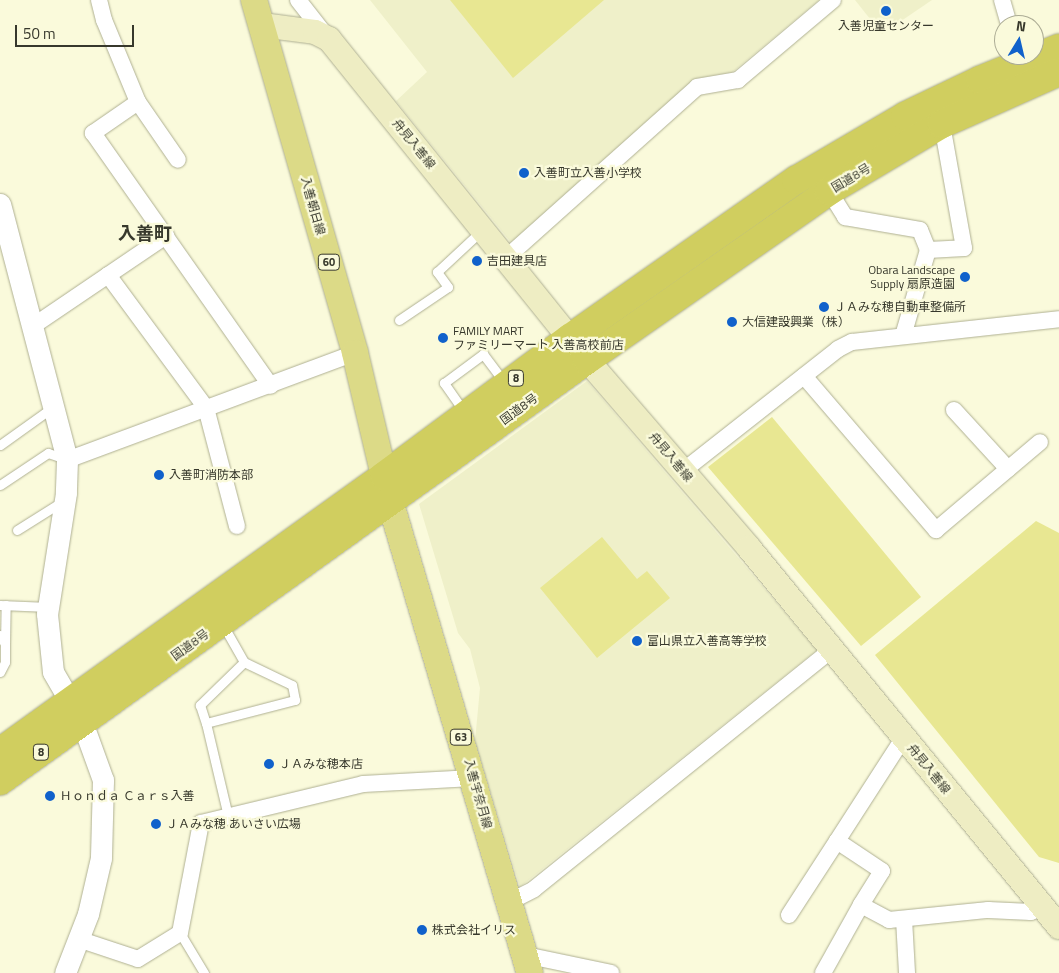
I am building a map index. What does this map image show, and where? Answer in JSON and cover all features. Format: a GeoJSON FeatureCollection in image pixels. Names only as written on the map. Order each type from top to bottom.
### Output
{"type":"FeatureCollection","features":[{"type":"Feature","properties":{"kind":"highway","name":"国道8号"},"geometry":{"type":"LineString","coordinates":[[5,745],[75,713],[222,622],[570,338],[804,175],[905,116],[980,80],[1059,48]]}},
{"type":"Feature","properties":{"kind":"highway","name":"国道8号"},"geometry":{"type":"LineString","coordinates":[[0,781],[75,713],[387,488],[517,399],[587,360],[829,191],[942,124],[1032,82],[1059,72]]}},
{"type":"Feature","properties":{"kind":"main road","name":"入善朝日線"},"geometry":{"type":"LineString","coordinates":[[254,0],[355,353],[387,488]]}},
{"type":"Feature","properties":{"kind":"main road"},"geometry":{"type":"LineString","coordinates":[[262,25],[315,32],[329,39]]}},
{"type":"Feature","properties":{"kind":"main road","name":"舟見入善線"},"geometry":{"type":"LineString","coordinates":[[329,39],[587,360],[684,471],[1059,927]]}},
{"type":"Feature","properties":{"kind":"main road","name":"入善宇奈月線"},"geometry":{"type":"LineString","coordinates":[[387,488],[528,964]]}},
{"type":"Feature","properties":{"kind":"street"},"geometry":{"type":"LineString","coordinates":[[99,0],[104,20],[138,102],[178,160]]}},
{"type":"Feature","properties":{"kind":"street"},"geometry":{"type":"LineString","coordinates":[[298,0],[329,39]]}},
{"type":"Feature","properties":{"kind":"street"},"geometry":{"type":"LineString","coordinates":[[506,258],[696,87],[738,80],[833,0]]}},
{"type":"Feature","properties":{"kind":"street"},"geometry":{"type":"LineString","coordinates":[[1002,0],[1006,15]]}},
{"type":"Feature","properties":{"kind":"street"},"geometry":{"type":"LineString","coordinates":[[1024,65],[1032,82]]}},
{"type":"Feature","properties":{"kind":"street"},"geometry":{"type":"LineString","coordinates":[[138,102],[93,133],[271,386]]}},
{"type":"Feature","properties":{"kind":"street"},"geometry":{"type":"LineString","coordinates":[[928,250],[964,248],[942,124]]}},
{"type":"Feature","properties":{"kind":"street"},"geometry":{"type":"LineString","coordinates":[[829,191],[845,217],[920,230],[928,250],[903,336]]}},
{"type":"Feature","properties":{"kind":"street"},"geometry":{"type":"LineString","coordinates":[[0,204],[55,406],[67,460],[66,499],[49,606],[48,641],[52,672],[75,713],[103,780],[104,812],[101,858],[88,914],[65,973]]}},
{"type":"Feature","properties":{"kind":"street"},"geometry":{"type":"LineString","coordinates":[[33,326],[166,236]]}},
{"type":"Feature","properties":{"kind":"street"},"geometry":{"type":"LineString","coordinates":[[108,275],[206,408],[237,526]]}},
{"type":"Feature","properties":{"kind":"street"},"geometry":{"type":"LineString","coordinates":[[684,471],[838,349],[852,342],[1059,319]]}},
{"type":"Feature","properties":{"kind":"street"},"geometry":{"type":"LineString","coordinates":[[67,460],[271,386],[355,353]]}},
{"type":"Feature","properties":{"kind":"street"},"geometry":{"type":"LineString","coordinates":[[804,376],[936,530],[1040,442]]}},
{"type":"Feature","properties":{"kind":"street"},"geometry":{"type":"LineString","coordinates":[[954,410],[1008,469]]}},
{"type":"Feature","properties":{"kind":"street"},"geometry":{"type":"LineString","coordinates":[[510,902],[534,889],[832,650]]}},
{"type":"Feature","properties":{"kind":"street"},"geometry":{"type":"LineString","coordinates":[[789,915],[904,737]]}},
{"type":"Feature","properties":{"kind":"street"},"geometry":{"type":"LineString","coordinates":[[78,939],[138,959],[180,933],[202,823],[363,784],[473,778]]}},
{"type":"Feature","properties":{"kind":"street"},"geometry":{"type":"LineString","coordinates":[[823,973],[882,871],[837,841]]}},
{"type":"Feature","properties":{"kind":"street"},"geometry":{"type":"LineString","coordinates":[[861,905],[889,920],[988,910],[1031,912],[1043,908]]}},
{"type":"Feature","properties":{"kind":"street"},"geometry":{"type":"LineString","coordinates":[[904,919],[907,973]]}},
{"type":"Feature","properties":{"kind":"street"},"geometry":{"type":"LineString","coordinates":[[528,964],[611,973]]}},
{"type":"Feature","properties":{"kind":"lane"},"geometry":{"type":"LineString","coordinates":[[399,320],[448,287],[437,272],[482,230]]}},
{"type":"Feature","properties":{"kind":"lane"},"geometry":{"type":"LineString","coordinates":[[475,429],[444,383],[483,354],[517,399]]}},
{"type":"Feature","properties":{"kind":"lane"},"geometry":{"type":"LineString","coordinates":[[0,445],[55,406]]}},
{"type":"Feature","properties":{"kind":"lane"},"geometry":{"type":"LineString","coordinates":[[0,485],[48,453],[67,460]]}},
{"type":"Feature","properties":{"kind":"lane"},"geometry":{"type":"LineString","coordinates":[[17,530],[66,499]]}},
{"type":"Feature","properties":{"kind":"lane"},"geometry":{"type":"LineString","coordinates":[[0,672],[5,662],[3,605],[49,606]]}},
{"type":"Feature","properties":{"kind":"lane"},"geometry":{"type":"LineString","coordinates":[[206,723],[295,700],[292,685],[244,662],[222,622]]}},
{"type":"Feature","properties":{"kind":"lane"},"geometry":{"type":"LineString","coordinates":[[0,635],[5,644]]}},
{"type":"Feature","properties":{"kind":"lane"},"geometry":{"type":"LineString","coordinates":[[228,816],[200,705],[244,662]]}},
{"type":"Feature","properties":{"kind":"lane"},"geometry":{"type":"LineString","coordinates":[[180,933],[204,973]]}},
{"type":"Feature","properties":{"kind":"shaded area","name":"入善町立入善小学校"},"geometry":{"type":"Polygon","coordinates":[[[370,0],[819,0],[729,75],[695,82],[513,245],[396,101],[427,72],[370,0]]]}},
{"type":"Feature","properties":{"kind":"shaded area"},"geometry":{"type":"Polygon","coordinates":[[[450,0],[604,0],[513,78],[450,0]]]}},
{"type":"Feature","properties":{"kind":"shaded area"},"geometry":{"type":"Polygon","coordinates":[[[855,0],[932,0],[882,34],[855,0]]]}},
{"type":"Feature","properties":{"kind":"shaded area","name":"富山県立入善高等学校"},"geometry":{"type":"Polygon","coordinates":[[[587,381],[817,650],[520,887],[475,741],[480,688],[470,649],[458,633],[419,504],[587,381]]]}},
{"type":"Feature","properties":{"kind":"shaded area"},"geometry":{"type":"Polygon","coordinates":[[[772,417],[921,597],[861,646],[708,467],[772,417]]]}},
{"type":"Feature","properties":{"kind":"shaded area"},"geometry":{"type":"Polygon","coordinates":[[[1036,521],[1059,533],[1059,863],[1039,857],[875,655],[1036,521]]]}},
{"type":"Feature","properties":{"kind":"shaded area"},"geometry":{"type":"Polygon","coordinates":[[[602,537],[637,579],[647,571],[670,598],[597,658],[540,588],[602,537]]]}},
{"type":"Feature","properties":{"kind":"place","name":"入善児童センター"},"geometry":{"type":"Point","coordinates":[886,11]}},
{"type":"Feature","properties":{"kind":"place","name":"入善町立入善小学校"},"geometry":{"type":"Point","coordinates":[524,173]}},
{"type":"Feature","properties":{"kind":"place","name":"吉田建具店"},"geometry":{"type":"Point","coordinates":[477,261]}},
{"type":"Feature","properties":{"kind":"place","name":"Obara Landscape Supply 扇原造園"},"geometry":{"type":"Point","coordinates":[965,277]}},
{"type":"Feature","properties":{"kind":"place","name":"ＪＡみな穂自動車整備所"},"geometry":{"type":"Point","coordinates":[824,307]}},
{"type":"Feature","properties":{"kind":"place","name":"大信建設興業（株）"},"geometry":{"type":"Point","coordinates":[732,322]}},
{"type":"Feature","properties":{"kind":"place","name":"FAMILY MART ファミリーマート 入善高校前店"},"geometry":{"type":"Point","coordinates":[443,338]}},
{"type":"Feature","properties":{"kind":"place","name":"入善町消防本部"},"geometry":{"type":"Point","coordinates":[159,475]}},
{"type":"Feature","properties":{"kind":"place","name":"富山県立入善高等学校"},"geometry":{"type":"Point","coordinates":[637,641]}},
{"type":"Feature","properties":{"kind":"place","name":"ＪＡみな穂本店"},"geometry":{"type":"Point","coordinates":[269,764]}},
{"type":"Feature","properties":{"kind":"place","name":"Ｈｏｎｄａ Ｃａｒｓ入善"},"geometry":{"type":"Point","coordinates":[50,796]}},
{"type":"Feature","properties":{"kind":"place","name":"ＪＡみな穂 あいさい広場"},"geometry":{"type":"Point","coordinates":[156,824]}},
{"type":"Feature","properties":{"kind":"place","name":"株式会社イリス"},"geometry":{"type":"Point","coordinates":[422,930]}},
{"type":"Feature","properties":{"kind":"district","name":"入善町"},"geometry":{"type":"Point","coordinates":[145,234]}}]}
